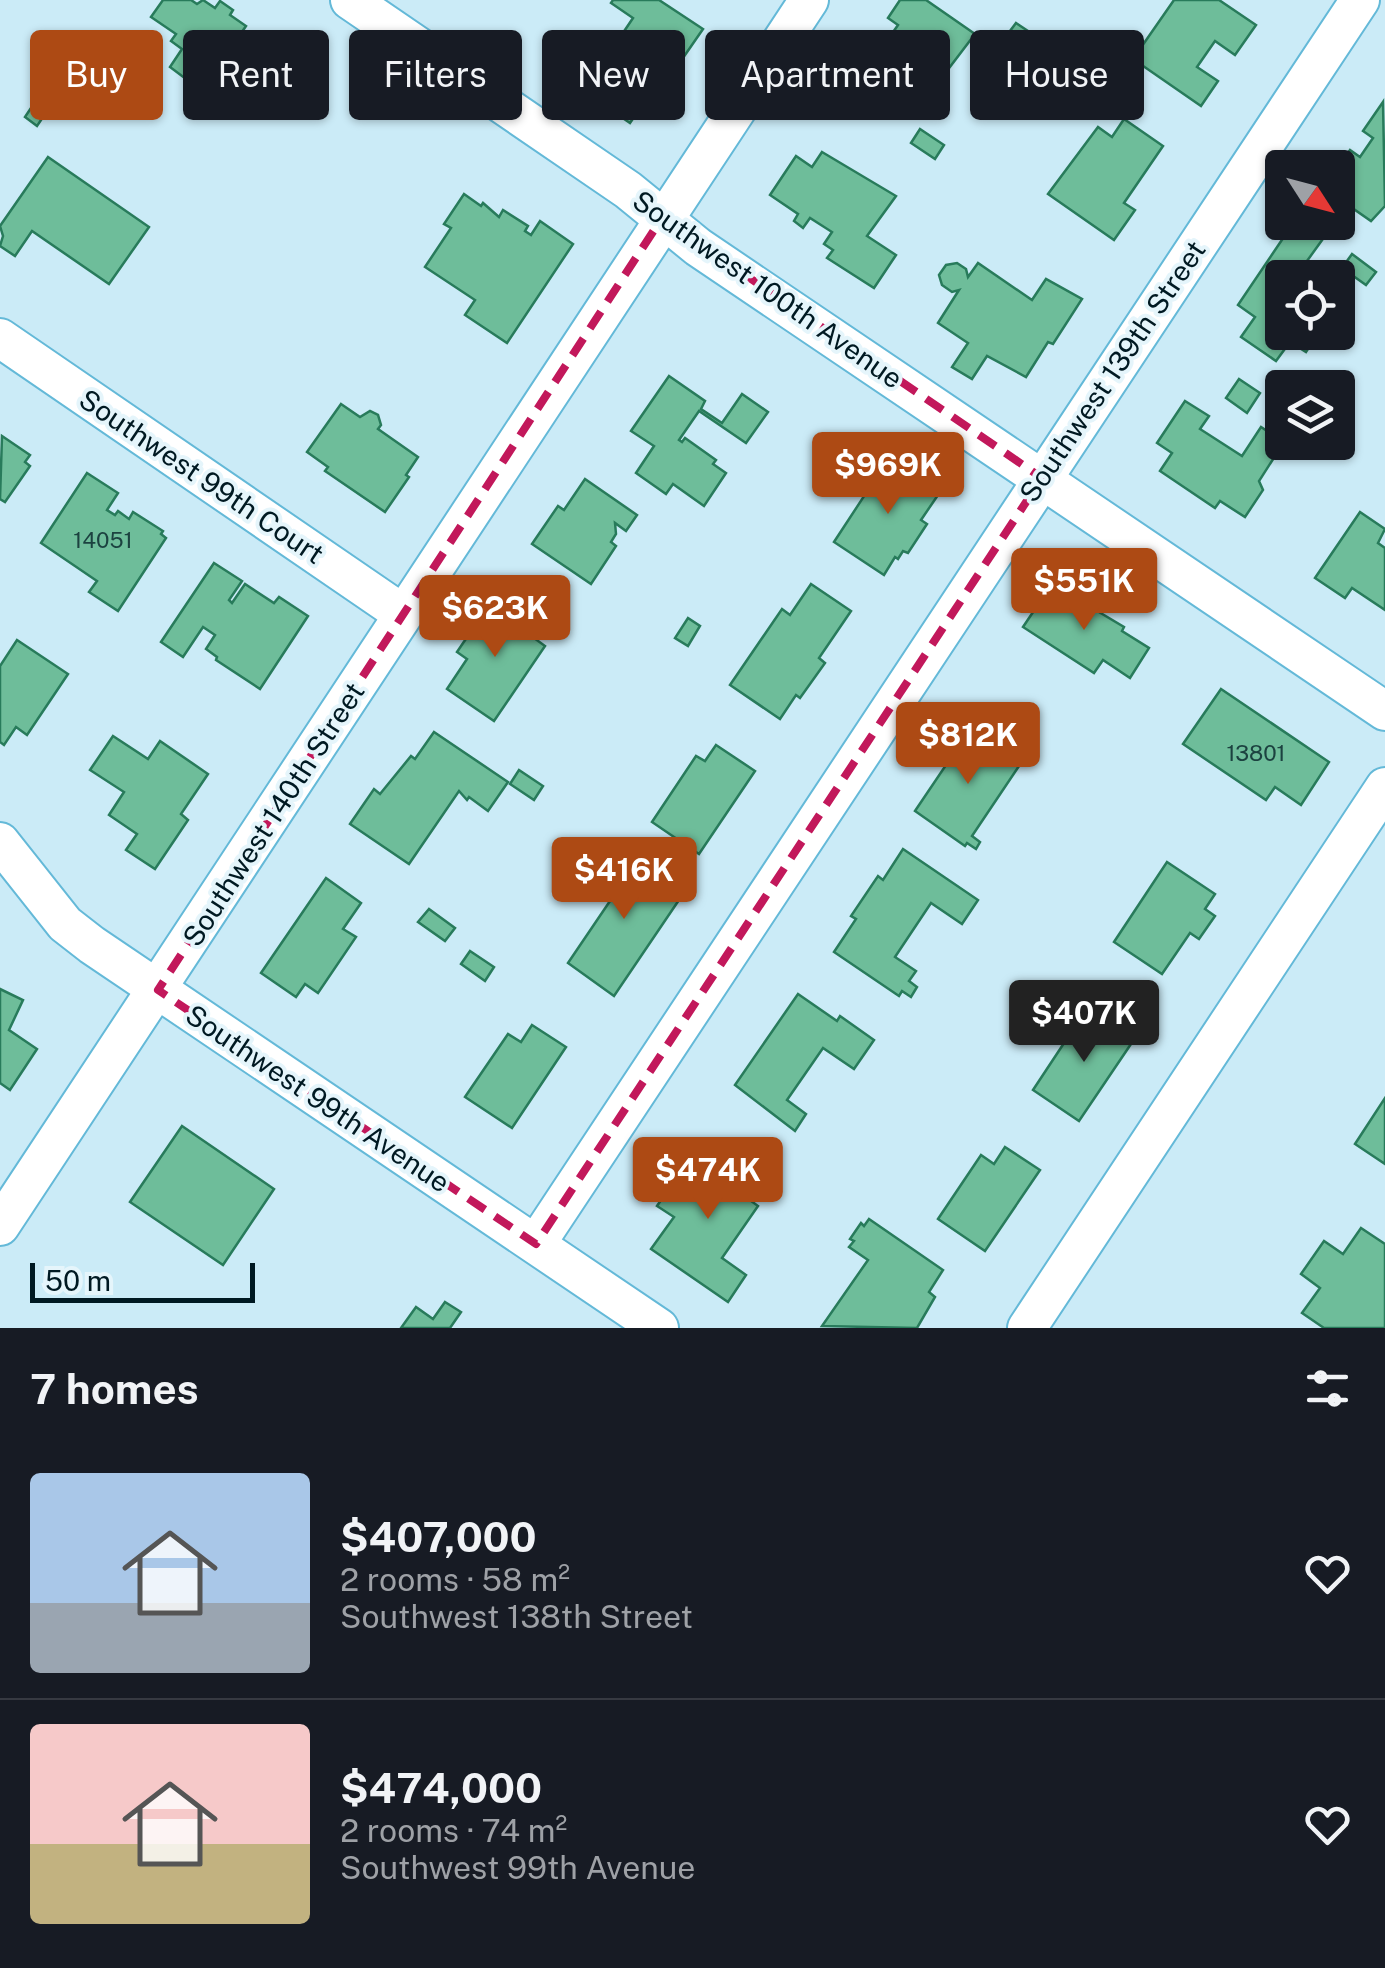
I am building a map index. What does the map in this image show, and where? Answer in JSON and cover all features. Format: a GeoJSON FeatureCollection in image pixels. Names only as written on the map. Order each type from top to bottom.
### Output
{"type":"FeatureCollection","features":[{"type":"Feature","properties":{"kind":"street","name":"Southwest 100th Avenue"},"geometry":{"type":"LineString","coordinates":[[350,0],[628,190],[698,247],[1385,711]]}},
{"type":"Feature","properties":{"kind":"street","name":"Southwest 140th Street"},"geometry":{"type":"LineString","coordinates":[[0,1226],[809,0]]}},
{"type":"Feature","properties":{"kind":"street","name":"Southwest 139th Street"},"geometry":{"type":"LineString","coordinates":[[536,1244],[1360,0]]}},
{"type":"Feature","properties":{"kind":"street","name":"Southwest 99th Court"},"geometry":{"type":"LineString","coordinates":[[0,338],[402,614]]}},
{"type":"Feature","properties":{"kind":"street"},"geometry":{"type":"LineString","coordinates":[[1027,1328],[1385,787]]}},
{"type":"Feature","properties":{"kind":"street","name":"Southwest 99th Avenue"},"geometry":{"type":"LineString","coordinates":[[0,842],[64,924],[659,1328]]}},
{"type":"Feature","properties":{"kind":"highlighted area"},"geometry":{"type":"Polygon","coordinates":[[[662,218],[1042,478],[536,1244],[158,990],[662,218]]]}},
{"type":"Feature","properties":{"kind":"building"},"geometry":{"type":"Polygon","coordinates":[[[163,0],[191,0],[197,4],[203,0],[215,8],[220,1],[233,10],[230,15],[246,26],[243,30],[183,30],[183,77],[170,67],[182,49],[171,41],[176,34],[151,17],[163,0]]]}},
{"type":"Feature","properties":{"kind":"building"},"geometry":{"type":"Polygon","coordinates":[[[659,0],[703,29],[685,55],[685,30],[625,30],[633,18],[611,3],[659,0]]]}},
{"type":"Feature","properties":{"kind":"building"},"geometry":{"type":"Polygon","coordinates":[[[900,0],[926,0],[970,31],[970,41],[950,67],[950,30],[895,30],[898,25],[888,18],[900,0]]]}},
{"type":"Feature","properties":{"kind":"building"},"geometry":{"type":"Polygon","coordinates":[[[1174,0],[1219,0],[1256,25],[1235,55],[1215,41],[1197,67],[1218,81],[1201,106],[1144,67],[1144,43],[1174,0]]]}},
{"type":"Feature","properties":{"kind":"building"},"geometry":{"type":"Polygon","coordinates":[[[1383,102],[1385,206],[1371,221],[1355,210],[1355,154],[1360,157],[1373,138],[1363,131],[1383,102]]]}},
{"type":"Feature","properties":{"kind":"building"},"geometry":{"type":"Polygon","coordinates":[[[30,110],[30,120],[41,120],[37,126],[25,117],[30,110]]]}},
{"type":"Feature","properties":{"kind":"building"},"geometry":{"type":"Polygon","coordinates":[[[1125,120],[1163,146],[1124,203],[1135,210],[1114,240],[1048,194],[1098,127],[1112,137],[1125,120]]]}},
{"type":"Feature","properties":{"kind":"building"},"geometry":{"type":"Polygon","coordinates":[[[920,129],[944,145],[935,159],[911,143],[920,129]]]}},
{"type":"Feature","properties":{"kind":"building"},"geometry":{"type":"Polygon","coordinates":[[[822,152],[896,196],[867,236],[896,255],[874,288],[827,258],[833,250],[824,244],[832,232],[810,218],[803,228],[794,221],[798,214],[770,195],[796,156],[812,167],[822,152]]]}},
{"type":"Feature","properties":{"kind":"building"},"geometry":{"type":"Polygon","coordinates":[[[48,157],[149,227],[109,284],[32,231],[15,256],[0,246],[0,226],[48,157]]]}},
{"type":"Feature","properties":{"kind":"building"},"geometry":{"type":"Polygon","coordinates":[[[464,194],[499,217],[503,210],[528,226],[525,231],[531,235],[540,221],[573,244],[507,343],[465,315],[475,300],[425,267],[451,228],[444,224],[464,194]]]}},
{"type":"Feature","properties":{"kind":"building"},"geometry":{"type":"Polygon","coordinates":[[[1282,240],[1322,240],[1308,260],[1268,260],[1282,240]]]}},
{"type":"Feature","properties":{"kind":"building"},"geometry":{"type":"Polygon","coordinates":[[[1352,254],[1376,272],[1366,285],[1355,277],[1355,260],[1348,260],[1352,254]]]}},
{"type":"Feature","properties":{"kind":"building"},"geometry":{"type":"Polygon","coordinates":[[[957,263],[966,269],[968,277],[978,263],[1032,300],[1046,279],[1082,299],[1026,377],[987,356],[972,379],[952,367],[968,343],[938,323],[959,290],[952,292],[942,285],[939,275],[946,265],[957,263]]]}},
{"type":"Feature","properties":{"kind":"building"},"geometry":{"type":"Polygon","coordinates":[[[1265,265],[1265,350],[1284,350],[1276,361],[1241,337],[1255,317],[1238,305],[1265,265]]]}},
{"type":"Feature","properties":{"kind":"building"},"geometry":{"type":"Polygon","coordinates":[[[669,376],[705,401],[701,409],[722,423],[742,394],[768,412],[746,443],[699,411],[679,440],[685,438],[716,460],[713,464],[726,473],[704,506],[673,484],[666,494],[636,473],[654,446],[631,431],[669,376]]]}},
{"type":"Feature","properties":{"kind":"building"},"geometry":{"type":"Polygon","coordinates":[[[1239,379],[1260,393],[1247,413],[1226,398],[1239,379]]]}},
{"type":"Feature","properties":{"kind":"building"},"geometry":{"type":"Polygon","coordinates":[[[1185,401],[1209,416],[1200,429],[1242,456],[1261,427],[1265,430],[1265,460],[1272,460],[1259,481],[1263,490],[1245,517],[1220,501],[1215,508],[1160,471],[1172,453],[1157,443],[1185,401]]]}},
{"type":"Feature","properties":{"kind":"building"},"geometry":{"type":"Polygon","coordinates":[[[341,404],[360,417],[370,411],[378,415],[378,429],[418,457],[385,512],[325,471],[328,467],[307,452],[341,404]]]}},
{"type":"Feature","properties":{"kind":"building"},"geometry":{"type":"Polygon","coordinates":[[[2,436],[30,455],[25,462],[30,466],[5,502],[0,499],[2,436]]]}},
{"type":"Feature","properties":{"kind":"building"},"geometry":{"type":"Polygon","coordinates":[[[889,458],[940,492],[921,520],[927,524],[908,553],[903,551],[898,559],[895,557],[884,575],[834,542],[889,458]]]}},
{"type":"Feature","properties":{"kind":"building"},"geometry":{"type":"Polygon","coordinates":[[[87,473],[118,493],[107,510],[115,515],[118,511],[129,519],[133,512],[163,531],[161,534],[166,538],[118,611],[89,592],[97,581],[41,543],[87,473]]]}},
{"type":"Feature","properties":{"kind":"building"},"geometry":{"type":"Polygon","coordinates":[[[585,479],[637,515],[626,531],[615,523],[616,534],[611,542],[616,546],[591,584],[532,544],[558,506],[564,510],[585,479]]]}},
{"type":"Feature","properties":{"kind":"building"},"geometry":{"type":"Polygon","coordinates":[[[1360,512],[1385,529],[1378,543],[1385,548],[1385,610],[1352,588],[1345,598],[1315,578],[1360,512]]]}},
{"type":"Feature","properties":{"kind":"building"},"geometry":{"type":"Polygon","coordinates":[[[214,563],[242,581],[229,600],[232,603],[245,584],[274,603],[279,597],[308,616],[260,689],[216,660],[206,649],[215,635],[203,627],[183,657],[161,642],[214,563]]]}},
{"type":"Feature","properties":{"kind":"building"},"geometry":{"type":"Polygon","coordinates":[[[811,584],[851,611],[819,658],[825,663],[780,719],[730,685],[782,609],[790,615],[811,584]]]}},
{"type":"Feature","properties":{"kind":"building"},"geometry":{"type":"Polygon","coordinates":[[[1052,584],[1124,627],[1122,631],[1149,648],[1130,678],[1103,660],[1094,673],[1023,627],[1052,584]]]}},
{"type":"Feature","properties":{"kind":"building"},"geometry":{"type":"Polygon","coordinates":[[[493,599],[539,631],[534,638],[545,646],[494,721],[447,689],[467,659],[457,652],[493,599]]]}},
{"type":"Feature","properties":{"kind":"building"},"geometry":{"type":"Polygon","coordinates":[[[688,618],[700,626],[688,646],[675,638],[688,618]]]}},
{"type":"Feature","properties":{"kind":"building"},"geometry":{"type":"Polygon","coordinates":[[[17,640],[68,674],[27,735],[16,727],[4,745],[0,742],[0,666],[17,640]]]}},
{"type":"Feature","properties":{"kind":"building"},"geometry":{"type":"Polygon","coordinates":[[[1221,689],[1329,762],[1301,805],[1275,787],[1266,800],[1183,744],[1221,689]]]}},
{"type":"Feature","properties":{"kind":"building"},"geometry":{"type":"Polygon","coordinates":[[[973,725],[1011,751],[1006,757],[1019,766],[972,836],[980,842],[976,849],[967,843],[965,846],[915,811],[973,725]]]}},
{"type":"Feature","properties":{"kind":"building"},"geometry":{"type":"Polygon","coordinates":[[[434,732],[508,782],[488,811],[459,791],[409,864],[350,824],[374,789],[380,794],[411,756],[415,759],[434,732]]]}},
{"type":"Feature","properties":{"kind":"building"},"geometry":{"type":"Polygon","coordinates":[[[113,736],[148,759],[160,741],[208,774],[181,814],[188,820],[155,869],[126,850],[137,834],[109,815],[124,792],[90,770],[113,736]]]}},
{"type":"Feature","properties":{"kind":"building"},"geometry":{"type":"Polygon","coordinates":[[[716,745],[755,771],[699,854],[652,822],[696,756],[705,761],[716,745]]]}},
{"type":"Feature","properties":{"kind":"building"},"geometry":{"type":"Polygon","coordinates":[[[519,770],[543,786],[534,800],[510,784],[519,770]]]}},
{"type":"Feature","properties":{"kind":"building"},"geometry":{"type":"Polygon","coordinates":[[[616,849],[683,894],[614,996],[568,963],[610,901],[591,887],[616,849]]]}},
{"type":"Feature","properties":{"kind":"building"},"geometry":{"type":"Polygon","coordinates":[[[903,849],[978,900],[962,924],[931,903],[895,957],[916,971],[909,981],[917,987],[911,997],[902,991],[899,996],[834,952],[856,919],[851,916],[878,876],[883,880],[903,849]]]}},
{"type":"Feature","properties":{"kind":"building"},"geometry":{"type":"Polygon","coordinates":[[[1167,862],[1215,894],[1205,909],[1215,916],[1199,939],[1190,933],[1162,974],[1114,942],[1167,862]]]}},
{"type":"Feature","properties":{"kind":"building"},"geometry":{"type":"Polygon","coordinates":[[[326,878],[361,903],[343,929],[356,937],[318,993],[305,984],[296,997],[261,973],[326,878]]]}},
{"type":"Feature","properties":{"kind":"building"},"geometry":{"type":"Polygon","coordinates":[[[429,909],[455,928],[445,941],[418,922],[429,909]]]}},
{"type":"Feature","properties":{"kind":"building"},"geometry":{"type":"Polygon","coordinates":[[[470,951],[494,967],[485,981],[461,964],[470,951]]]}},
{"type":"Feature","properties":{"kind":"building"},"geometry":{"type":"Polygon","coordinates":[[[0,989],[23,1000],[9,1030],[37,1049],[10,1090],[0,1083],[0,989]]]}},
{"type":"Feature","properties":{"kind":"building"},"geometry":{"type":"Polygon","coordinates":[[[798,994],[874,1040],[854,1069],[823,1048],[787,1100],[806,1114],[795,1131],[735,1085],[798,994]]]}},
{"type":"Feature","properties":{"kind":"building"},"geometry":{"type":"Polygon","coordinates":[[[1095,1012],[1135,1038],[1079,1121],[1033,1090],[1076,1025],[1083,1029],[1095,1012]]]}},
{"type":"Feature","properties":{"kind":"building"},"geometry":{"type":"Polygon","coordinates":[[[532,1025],[566,1047],[512,1128],[465,1097],[508,1034],[521,1042],[532,1025]]]}},
{"type":"Feature","properties":{"kind":"building"},"geometry":{"type":"Polygon","coordinates":[[[1385,1098],[1385,1164],[1355,1144],[1385,1098]]]}},
{"type":"Feature","properties":{"kind":"building"},"geometry":{"type":"Polygon","coordinates":[[[182,1126],[274,1189],[223,1265],[130,1202],[182,1126]]]}},
{"type":"Feature","properties":{"kind":"building"},"geometry":{"type":"Polygon","coordinates":[[[721,1146],[759,1173],[743,1195],[758,1206],[722,1258],[746,1275],[728,1302],[651,1249],[674,1217],[657,1206],[679,1174],[695,1185],[721,1146]]]}},
{"type":"Feature","properties":{"kind":"building"},"geometry":{"type":"Polygon","coordinates":[[[1005,1147],[1040,1170],[985,1251],[938,1219],[981,1155],[994,1164],[1005,1147]]]}},
{"type":"Feature","properties":{"kind":"building"},"geometry":{"type":"Polygon","coordinates":[[[869,1219],[943,1270],[929,1292],[935,1297],[917,1328],[822,1326],[868,1260],[849,1247],[861,1223],[864,1226],[869,1219]]]}},
{"type":"Feature","properties":{"kind":"building"},"geometry":{"type":"Polygon","coordinates":[[[1361,1228],[1385,1244],[1385,1328],[1324,1328],[1302,1313],[1320,1288],[1301,1274],[1324,1241],[1343,1254],[1361,1228]]]}},
{"type":"Feature","properties":{"kind":"building"},"geometry":{"type":"Polygon","coordinates":[[[445,1302],[461,1312],[450,1328],[401,1328],[416,1307],[433,1319],[445,1302]]]}}]}
